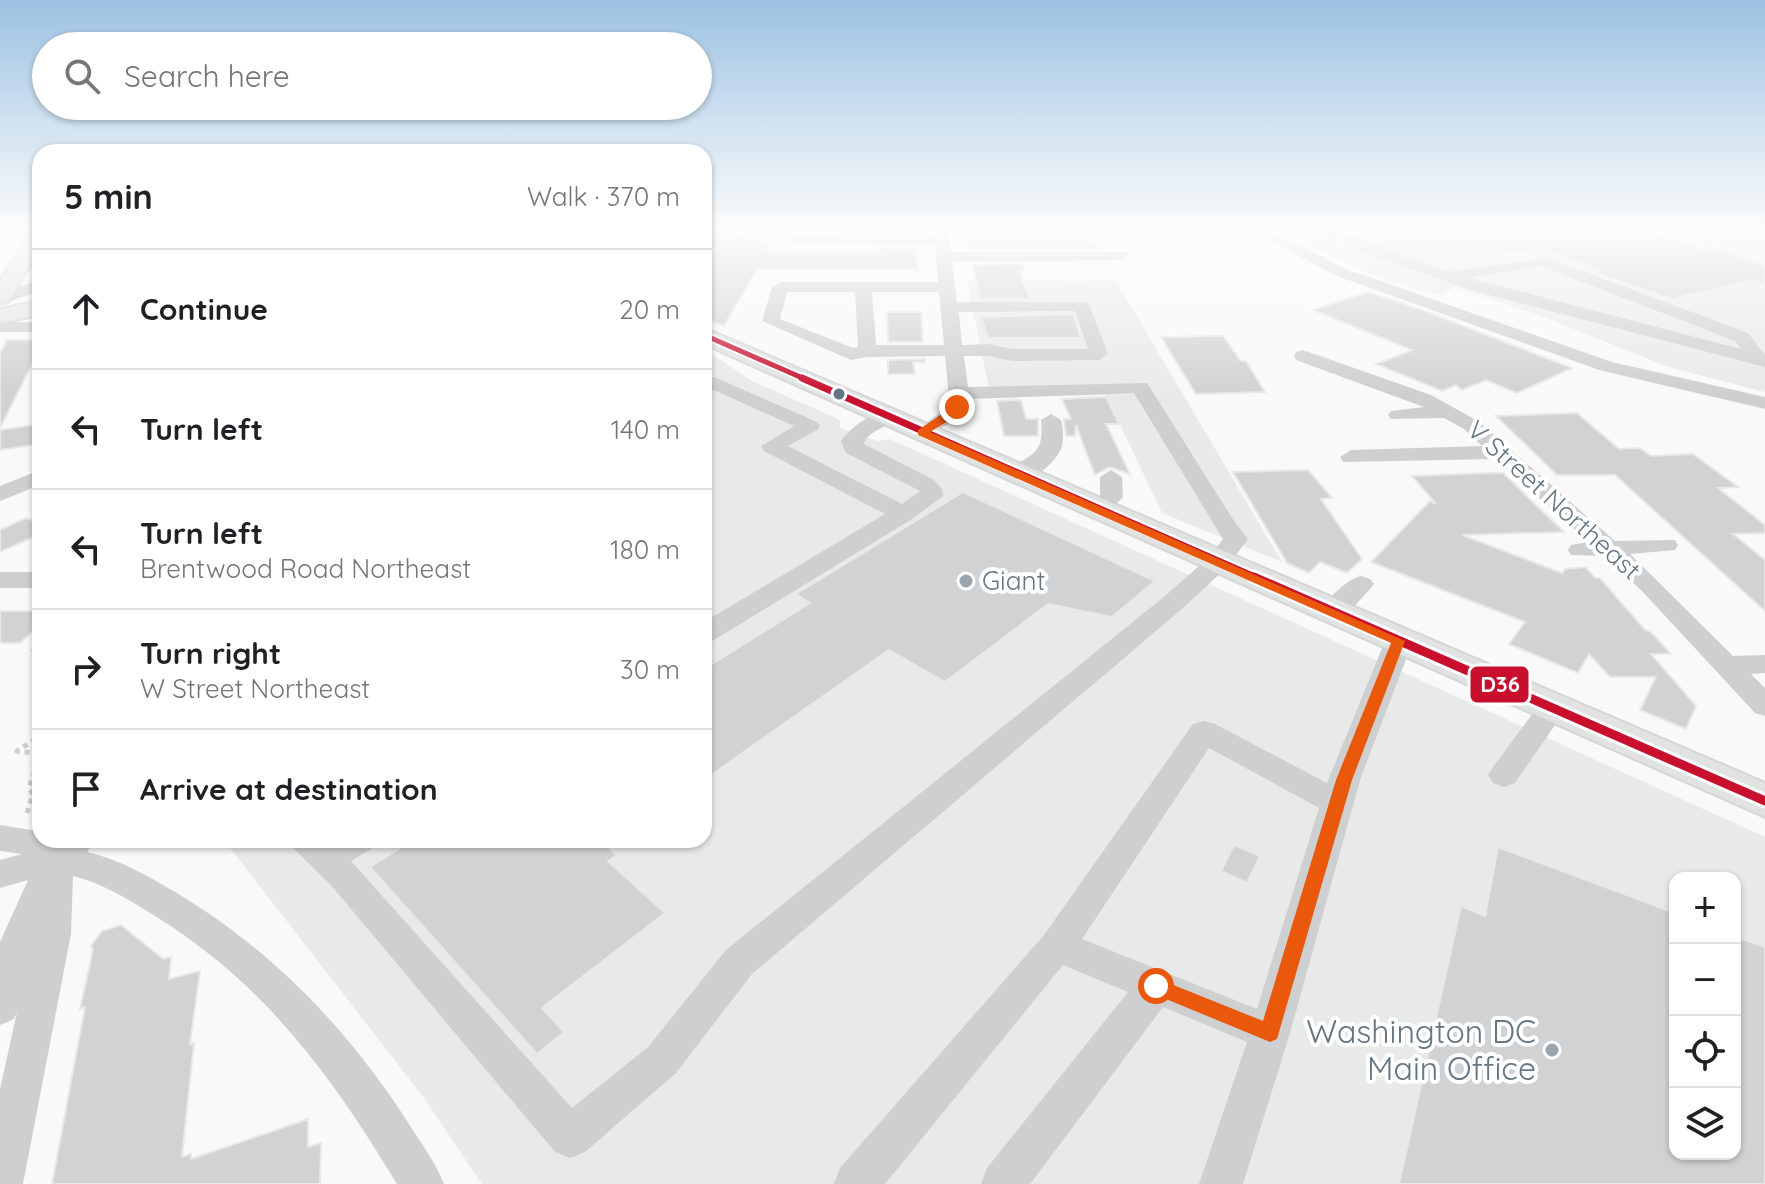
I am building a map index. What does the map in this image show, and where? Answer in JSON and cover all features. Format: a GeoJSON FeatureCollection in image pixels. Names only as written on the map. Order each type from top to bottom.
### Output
{"type":"FeatureCollection","features":[{"type":"Feature","properties":{"kind":"main road"},"geometry":{"type":"LineString","coordinates":[[0,316],[32,310]]}},
{"type":"Feature","properties":{"kind":"main road"},"geometry":{"type":"LineString","coordinates":[[0,325],[32,318]]}},
{"type":"Feature","properties":{"kind":"main road"},"geometry":{"type":"LineString","coordinates":[[712,339],[1765,801]]}},
{"type":"Feature","properties":{"kind":"street"},"geometry":{"type":"LineString","coordinates":[[1367,284],[1615,368],[1765,403]]}},
{"type":"Feature","properties":{"kind":"street"},"geometry":{"type":"LineString","coordinates":[[1472,284],[1762,364]]}},
{"type":"Feature","properties":{"kind":"street"},"geometry":{"type":"LineString","coordinates":[[1603,284],[1742,337],[1762,364]]}},
{"type":"Feature","properties":{"kind":"street"},"geometry":{"type":"LineString","coordinates":[[922,433],[955,412],[960,393],[954,350],[947,287],[780,287],[771,321],[851,354],[867,351],[923,350],[954,350],[988,350],[1012,355],[1099,354],[1082,306],[950,307]]}},
{"type":"Feature","properties":{"kind":"street"},"geometry":{"type":"LineString","coordinates":[[863,288],[867,351]]}},
{"type":"Feature","properties":{"kind":"street"},"geometry":{"type":"LineString","coordinates":[[0,298],[32,289]]}},
{"type":"Feature","properties":{"kind":"street"},"geometry":{"type":"LineString","coordinates":[[0,325],[32,327]]}},
{"type":"Feature","properties":{"kind":"street","name":"V Street Northeast"},"geometry":{"type":"LineString","coordinates":[[1303,356],[1450,412],[1504,452],[1574,506],[1609,548],[1670,605],[1764,705]]}},
{"type":"Feature","properties":{"kind":"street"},"geometry":{"type":"LineString","coordinates":[[1605,389],[1615,368]]}},
{"type":"Feature","properties":{"kind":"street"},"geometry":{"type":"LineString","coordinates":[[712,384],[810,426],[772,446],[904,514]]}},
{"type":"Feature","properties":{"kind":"street"},"geometry":{"type":"LineString","coordinates":[[316,850],[570,1137],[662,1060],[739,962],[1218,562],[1236,539],[1224,525],[1140,387],[960,393]]}},
{"type":"Feature","properties":{"kind":"street"},"geometry":{"type":"LineString","coordinates":[[1398,415],[1450,412]]}},
{"type":"Feature","properties":{"kind":"street"},"geometry":{"type":"LineString","coordinates":[[712,629],[931,496],[930,487],[861,454],[852,444],[861,431],[887,417]]}},
{"type":"Feature","properties":{"kind":"street"},"geometry":{"type":"LineString","coordinates":[[1018,475],[1049,454],[1055,442],[1051,420]]}},
{"type":"Feature","properties":{"kind":"street"},"geometry":{"type":"LineString","coordinates":[[1351,457],[1504,452]]}},
{"type":"Feature","properties":{"kind":"street"},"geometry":{"type":"LineString","coordinates":[[1098,509],[1111,497],[1111,477]]}},
{"type":"Feature","properties":{"kind":"street"},"geometry":{"type":"LineString","coordinates":[[0,494],[32,480]]}},
{"type":"Feature","properties":{"kind":"street"},"geometry":{"type":"LineString","coordinates":[[1580,550],[1666,545]]}},
{"type":"Feature","properties":{"kind":"street"},"geometry":{"type":"LineString","coordinates":[[0,580],[32,580]]}},
{"type":"Feature","properties":{"kind":"street"},"geometry":{"type":"LineString","coordinates":[[1332,612],[1361,584]]}},
{"type":"Feature","properties":{"kind":"street"},"geometry":{"type":"LineString","coordinates":[[1221,1184],[1270,1033],[1337,803],[1399,641]]}},
{"type":"Feature","properties":{"kind":"street"},"geometry":{"type":"LineString","coordinates":[[1727,665],[1765,664]]}},
{"type":"Feature","properties":{"kind":"street"},"geometry":{"type":"LineString","coordinates":[[1504,775],[1552,708]]}},
{"type":"Feature","properties":{"kind":"street"},"geometry":{"type":"LineString","coordinates":[[856,1184],[1057,946],[1204,732],[1337,803]]}},
{"type":"Feature","properties":{"kind":"street"},"geometry":{"type":"LineString","coordinates":[[0,838],[32,841]]}},
{"type":"Feature","properties":{"kind":"street"},"geometry":{"type":"LineString","coordinates":[[0,874],[68,849],[190,919],[245,959],[319,1033],[377,1112],[422,1184]]}},
{"type":"Feature","properties":{"kind":"street"},"geometry":{"type":"LineString","coordinates":[[0,1007],[17,941],[68,849]]}},
{"type":"Feature","properties":{"kind":"street"},"geometry":{"type":"LineString","coordinates":[[1,1184],[68,849]]}},
{"type":"Feature","properties":{"kind":"street"},"geometry":{"type":"LineString","coordinates":[[1057,946],[1270,1033]]}},
{"type":"Feature","properties":{"kind":"street"},"geometry":{"type":"LineString","coordinates":[[1003,1184],[1156,986]]}},
{"type":"Feature","properties":{"kind":"path"},"geometry":{"type":"LineString","coordinates":[[32,741],[17,751],[32,753]]}},
{"type":"Feature","properties":{"kind":"path"},"geometry":{"type":"LineString","coordinates":[[27,813],[32,797]]}},
{"type":"Feature","properties":{"kind":"shaded area"},"geometry":{"type":"Polygon","coordinates":[[[968,284],[1118,284],[1282,562],[1162,513],[1106,395],[991,398],[968,284]]]}},
{"type":"Feature","properties":{"kind":"shaded area"},"geometry":{"type":"Polygon","coordinates":[[[1401,284],[1765,284],[1765,392],[1669,367],[1536,314],[1455,287],[1440,295],[1401,284]]]}},
{"type":"Feature","properties":{"kind":"shaded area"},"geometry":{"type":"Polygon","coordinates":[[[712,354],[752,381],[834,417],[840,421],[840,428],[878,441],[890,439],[1765,837],[1765,1184],[482,1184],[424,1098],[230,848],[712,848],[712,354]]]}},
{"type":"Feature","properties":{"kind":"building"},"geometry":{"type":"Polygon","coordinates":[[[712,284],[748,284],[724,326],[712,321],[712,284]]]}},
{"type":"Feature","properties":{"kind":"building"},"geometry":{"type":"Polygon","coordinates":[[[978,284],[1024,284],[1029,299],[981,299],[978,284]]]}},
{"type":"Feature","properties":{"kind":"building"},"geometry":{"type":"Polygon","coordinates":[[[1628,284],[1735,284],[1672,299],[1628,284]]]}},
{"type":"Feature","properties":{"kind":"building"},"geometry":{"type":"Polygon","coordinates":[[[1368,292],[1572,368],[1517,393],[1486,380],[1462,390],[1456,385],[1442,391],[1376,364],[1412,350],[1313,310],[1368,292]]]}},
{"type":"Feature","properties":{"kind":"building"},"geometry":{"type":"Polygon","coordinates":[[[887,312],[921,312],[923,342],[888,342],[887,312]]]}},
{"type":"Feature","properties":{"kind":"building"},"geometry":{"type":"Polygon","coordinates":[[[1074,316],[1081,338],[988,338],[981,317],[1074,316]]]}},
{"type":"Feature","properties":{"kind":"building"},"geometry":{"type":"Polygon","coordinates":[[[1223,336],[1241,361],[1246,361],[1265,392],[1196,394],[1161,337],[1223,336]]]}},
{"type":"Feature","properties":{"kind":"building"},"geometry":{"type":"Polygon","coordinates":[[[7,340],[32,340],[32,364],[0,428],[0,353],[7,340]]]}},
{"type":"Feature","properties":{"kind":"building"},"geometry":{"type":"Polygon","coordinates":[[[925,359],[925,362],[913,362],[915,374],[888,374],[888,360],[925,359]]]}},
{"type":"Feature","properties":{"kind":"building"},"geometry":{"type":"Polygon","coordinates":[[[1106,397],[1119,424],[1106,424],[1130,474],[1109,467],[1095,475],[1076,425],[1075,436],[1066,436],[1064,419],[1071,419],[1062,399],[1106,397]]]}},
{"type":"Feature","properties":{"kind":"building"},"geometry":{"type":"Polygon","coordinates":[[[1021,400],[1026,419],[1038,419],[1038,436],[1004,436],[997,401],[1021,400]]]}},
{"type":"Feature","properties":{"kind":"building"},"geometry":{"type":"Polygon","coordinates":[[[1577,413],[1619,449],[1640,448],[1651,456],[1693,454],[1738,487],[1718,488],[1765,525],[1765,533],[1733,534],[1765,560],[1765,611],[1615,475],[1557,475],[1496,416],[1577,413]]]}},
{"type":"Feature","properties":{"kind":"building"},"geometry":{"type":"Polygon","coordinates":[[[32,425],[32,445],[0,450],[0,430],[32,425]]]}},
{"type":"Feature","properties":{"kind":"building"},"geometry":{"type":"Polygon","coordinates":[[[1308,470],[1332,498],[1321,499],[1362,559],[1347,573],[1320,562],[1309,573],[1287,563],[1233,472],[1308,470]]]}},
{"type":"Feature","properties":{"kind":"building"},"geometry":{"type":"Polygon","coordinates":[[[1503,473],[1564,532],[1462,535],[1562,573],[1565,569],[1586,567],[1595,578],[1600,578],[1645,630],[1650,631],[1671,654],[1651,654],[1696,706],[1686,729],[1640,710],[1656,677],[1610,677],[1589,654],[1578,673],[1509,644],[1525,622],[1371,562],[1430,501],[1436,504],[1412,476],[1503,473]]]}},
{"type":"Feature","properties":{"kind":"building"},"geometry":{"type":"Polygon","coordinates":[[[963,492],[1155,581],[1112,617],[1048,604],[945,682],[889,650],[712,774],[712,664],[810,603],[796,594],[963,492]]]}},
{"type":"Feature","properties":{"kind":"building"},"geometry":{"type":"Polygon","coordinates":[[[26,518],[32,520],[32,538],[0,552],[0,530],[26,518]]]}},
{"type":"Feature","properties":{"kind":"building"},"geometry":{"type":"Polygon","coordinates":[[[0,611],[32,611],[32,632],[20,643],[0,643],[0,611]]]}},
{"type":"Feature","properties":{"kind":"building"},"geometry":{"type":"Polygon","coordinates":[[[1234,845],[1260,856],[1247,883],[1221,871],[1234,845]]]}},
{"type":"Feature","properties":{"kind":"building","name":"Washington DC Main Office"},"geometry":{"type":"Polygon","coordinates":[[[1498,847],[1669,911],[1669,1160],[1741,1160],[1741,938],[1765,947],[1765,1184],[1399,1184],[1461,906],[1485,916],[1498,847]]]}},
{"type":"Feature","properties":{"kind":"building"},"geometry":{"type":"Polygon","coordinates":[[[400,848],[609,848],[617,855],[608,861],[665,913],[542,1008],[564,1032],[537,1054],[370,867],[400,848]]]}},
{"type":"Feature","properties":{"kind":"building"},"geometry":{"type":"Polygon","coordinates":[[[121,925],[163,959],[171,957],[169,979],[200,971],[190,1044],[194,1043],[182,1157],[191,1154],[191,1159],[308,1119],[308,1147],[321,1143],[320,1184],[52,1184],[85,1007],[80,1009],[93,950],[91,946],[102,931],[121,925]]]}},
{"type":"Feature","properties":{"kind":"transit line","name":"D36"},"geometry":{"type":"LineString","coordinates":[[712,339],[1765,801]]}},
{"type":"Feature","properties":{"kind":"place","name":"Giant"},"geometry":{"type":"Point","coordinates":[966,581]}},
{"type":"Feature","properties":{"kind":"place","name":"Washington DC Main Office"},"geometry":{"type":"Point","coordinates":[1552,1050]}},
{"type":"Feature","properties":{"kind":"route"},"geometry":{"type":"LineString","coordinates":[[957,407],[950,416],[922,433],[1399,641],[1344,780],[1270,1033],[1156,986]]}}]}
